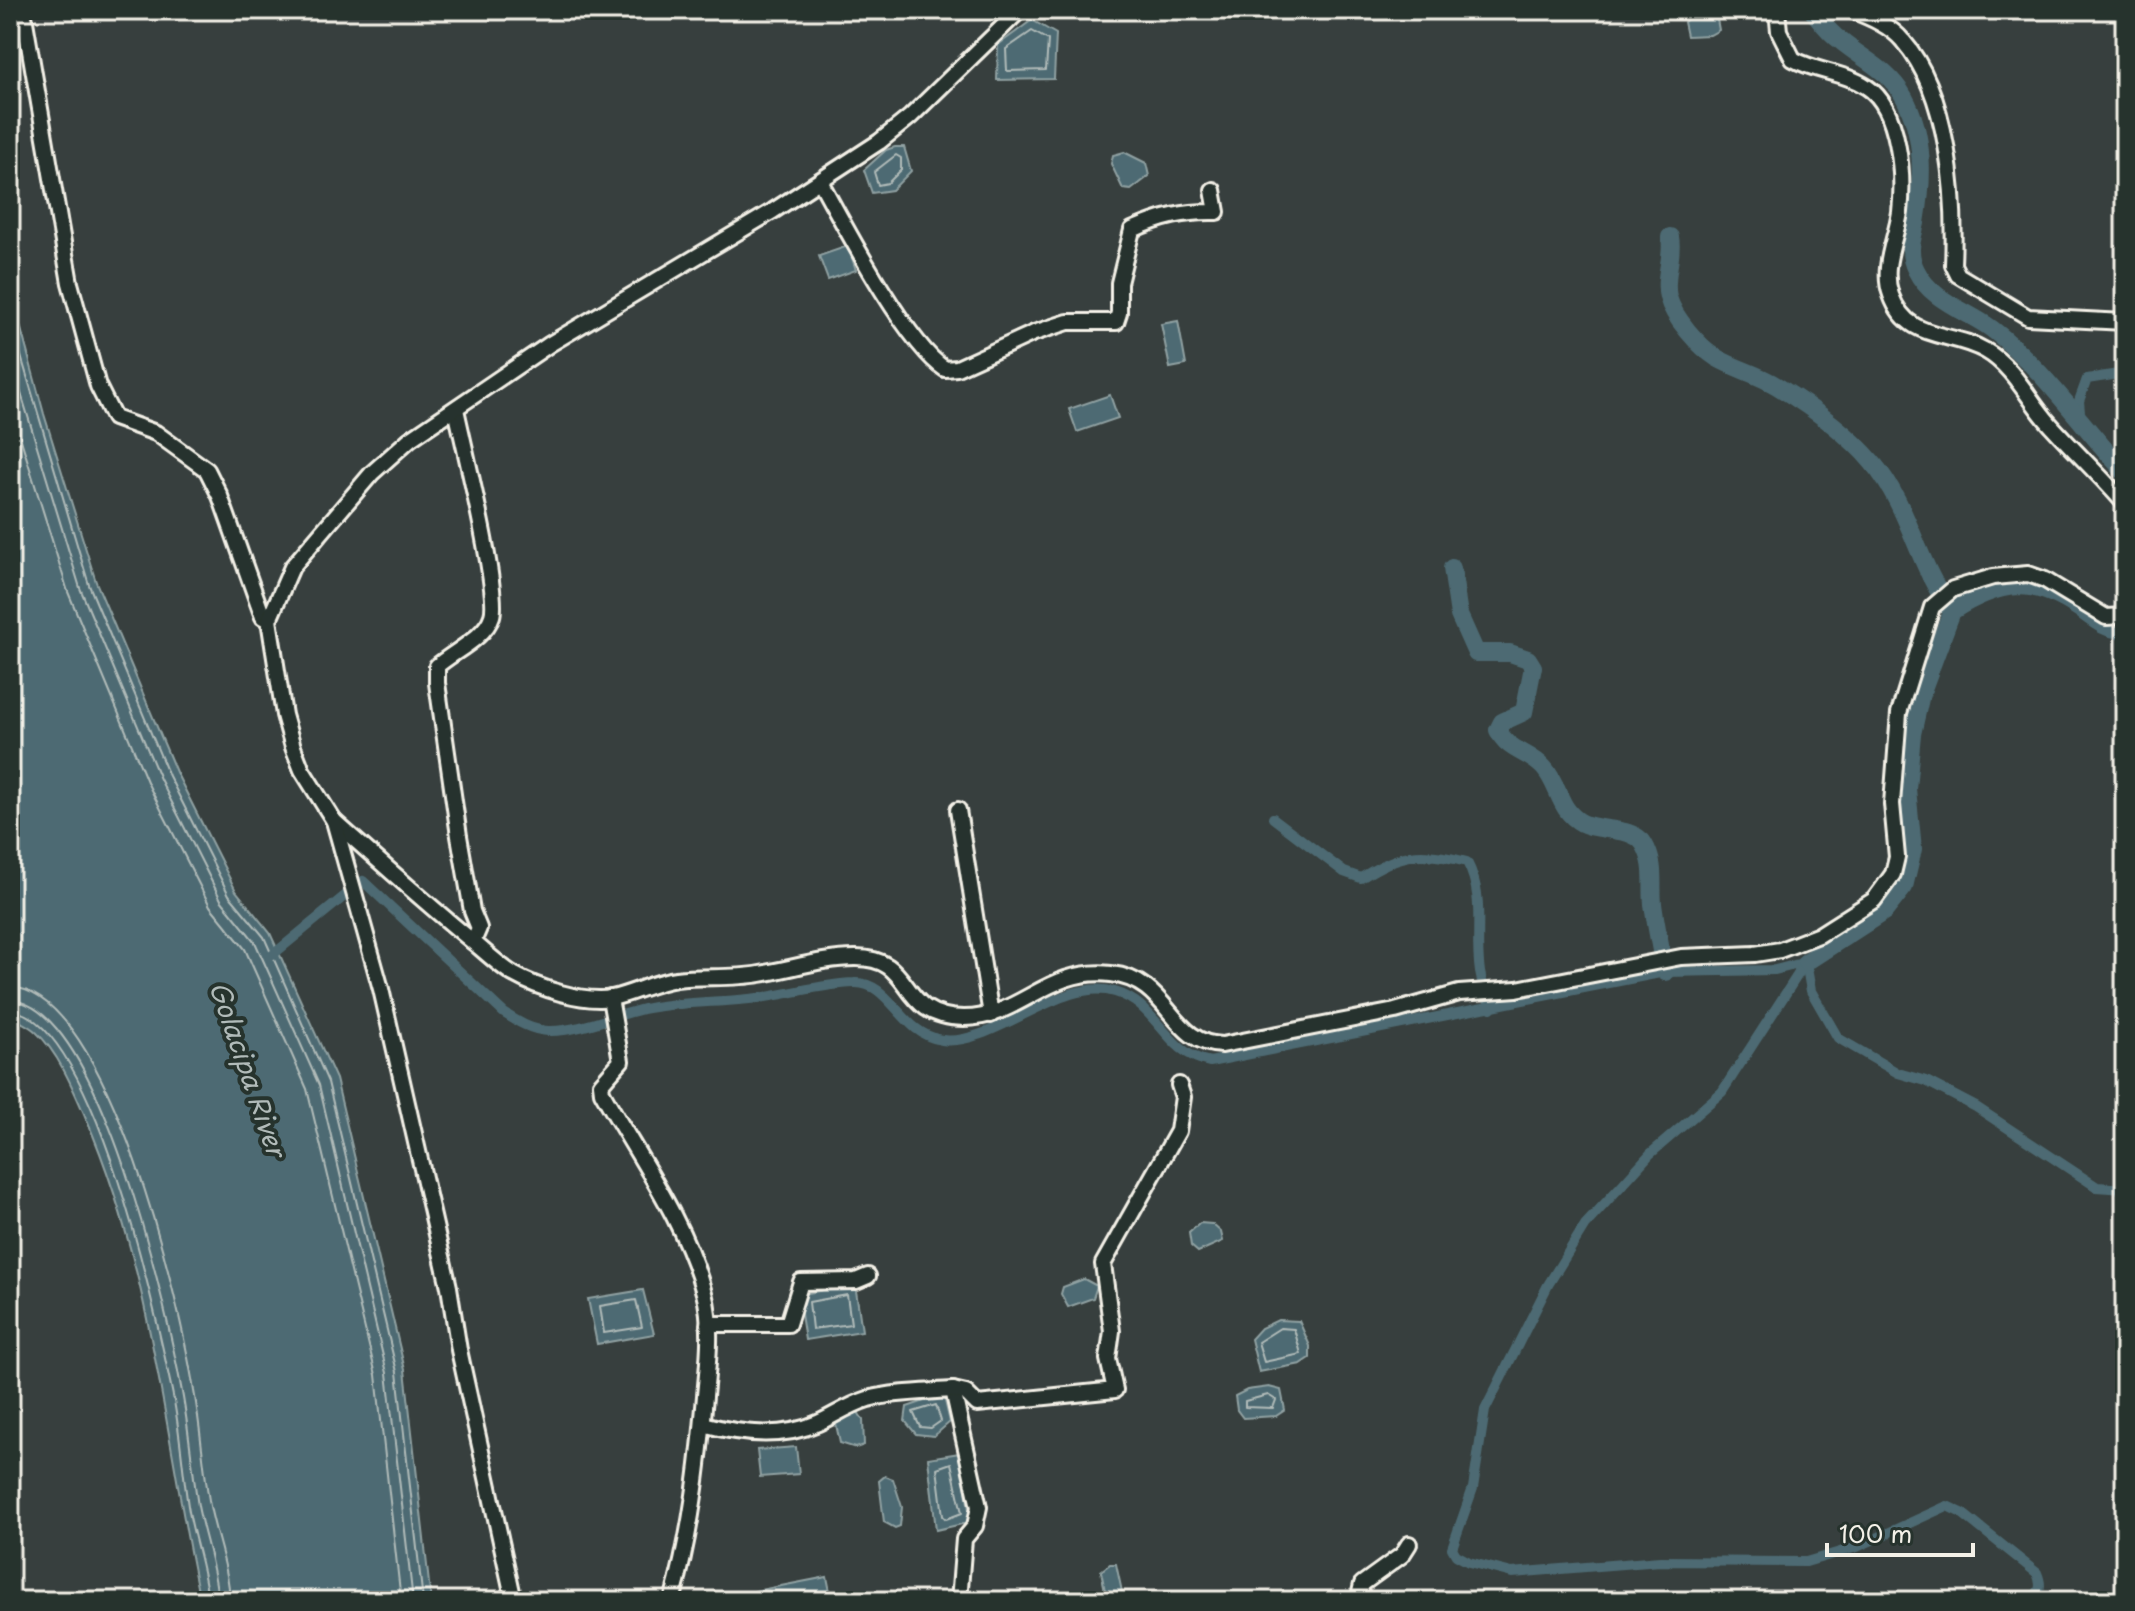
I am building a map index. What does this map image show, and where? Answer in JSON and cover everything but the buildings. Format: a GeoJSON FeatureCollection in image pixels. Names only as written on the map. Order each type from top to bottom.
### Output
{"type":"FeatureCollection","features":[{"type":"Feature","properties":{"kind":"street"},"geometry":{"type":"LineString","coordinates":[[23,10],[70,283],[98,386],[114,418],[156,433],[207,470],[220,496],[248,585],[263,617],[269,620]]}},
{"type":"Feature","properties":{"kind":"street"},"geometry":{"type":"LineString","coordinates":[[1020,10],[910,117],[820,181],[550,344],[410,439],[372,473],[292,567],[269,620],[284,715],[302,770],[334,821],[513,974],[567,993],[610,998],[672,980],[747,976],[855,958],[884,962],[898,974],[920,1006],[928,1011],[965,1018],[991,1015],[1060,978],[1112,974],[1133,978],[1155,992],[1194,1038],[1222,1045],[1395,1011],[1459,993],[1547,984],[1681,957],[1755,954],[1800,944],[1857,912],[1883,890],[1897,857],[1892,804],[1899,713],[1932,607],[1953,589],[1993,577],[2028,574],[2045,580],[2106,617],[2125,616]]}},
{"type":"Feature","properties":{"kind":"street"},"geometry":{"type":"LineString","coordinates":[[1777,10],[1779,31],[1793,59],[1856,81],[1882,100],[1896,148],[1901,190],[1887,270],[1891,296],[1907,322],[1918,331],[1986,351],[2013,376],[2049,423],[2125,504]]}},
{"type":"Feature","properties":{"kind":"street"},"geometry":{"type":"LineString","coordinates":[[1851,10],[1889,29],[1903,40],[1920,67],[1935,106],[1950,168],[1953,265],[1958,275],[2028,317],[2125,322]]}},
{"type":"Feature","properties":{"kind":"street"},"geometry":{"type":"LineString","coordinates":[[820,181],[897,311],[927,352],[945,369],[957,368],[1034,333],[1068,322],[1116,322],[1119,283],[1132,230],[1149,220],[1187,211],[1217,212],[1213,190]]}},
{"type":"Feature","properties":{"kind":"street"},"geometry":{"type":"LineString","coordinates":[[456,409],[482,536],[493,614],[487,626],[437,666],[459,836],[472,911],[479,928],[473,942]]}},
{"type":"Feature","properties":{"kind":"street"},"geometry":{"type":"LineString","coordinates":[[958,810],[991,1015]]}},
{"type":"Feature","properties":{"kind":"street"},"geometry":{"type":"LineString","coordinates":[[334,821],[401,1075],[514,1601]]}},
{"type":"Feature","properties":{"kind":"street"},"geometry":{"type":"LineString","coordinates":[[610,998],[618,1028],[621,1061],[605,1077],[601,1084],[602,1092],[638,1149],[670,1211],[702,1284],[708,1324],[703,1424],[690,1530],[672,1601]]}},
{"type":"Feature","properties":{"kind":"street"},"geometry":{"type":"LineString","coordinates":[[703,1424],[727,1430],[788,1432],[818,1423],[840,1409],[870,1399],[953,1390],[966,1393],[977,1404],[1001,1404],[1115,1390],[1108,1359],[1112,1331],[1103,1264],[1178,1131],[1183,1097],[1179,1085]]}},
{"type":"Feature","properties":{"kind":"street"},"geometry":{"type":"LineString","coordinates":[[708,1324],[788,1324],[801,1282],[856,1281],[868,1276]]}},
{"type":"Feature","properties":{"kind":"street"},"geometry":{"type":"LineString","coordinates":[[953,1390],[979,1507],[975,1526],[964,1539],[959,1601]]}},
{"type":"Feature","properties":{"kind":"street"},"geometry":{"type":"LineString","coordinates":[[1358,1601],[1362,1584],[1402,1555],[1409,1544]]}},
{"type":"Feature","properties":{"kind":"water"},"geometry":{"type":"Polygon","coordinates":[[[1697,10],[1716,14],[1719,30],[1710,35],[1687,36],[1684,22],[1697,10]]]}},
{"type":"Feature","properties":{"kind":"water"},"geometry":{"type":"Polygon","coordinates":[[[1032,20],[1056,34],[1054,79],[997,80],[998,45],[1032,20]]]}},
{"type":"Feature","properties":{"kind":"water"},"geometry":{"type":"Polygon","coordinates":[[[904,147],[911,171],[892,190],[872,193],[864,170],[886,150],[904,147]]]}},
{"type":"Feature","properties":{"kind":"water"},"geometry":{"type":"Polygon","coordinates":[[[1124,152],[1146,163],[1149,176],[1131,190],[1123,189],[1111,164],[1113,155],[1124,152]]]}},
{"type":"Feature","properties":{"kind":"water"},"geometry":{"type":"Polygon","coordinates":[[[848,246],[856,270],[828,280],[819,256],[848,246]]]}},
{"type":"Feature","properties":{"kind":"water","name":"Golacipa River"},"geometry":{"type":"Polygon","coordinates":[[[10,288],[44,414],[96,582],[176,772],[236,891],[270,933],[336,1079],[405,1370],[431,1601],[200,1601],[142,1294],[108,1174],[58,1060],[36,1032],[10,1016],[10,288]]]}},
{"type":"Feature","properties":{"kind":"water"},"geometry":{"type":"Polygon","coordinates":[[[1178,321],[1186,365],[1170,368],[1161,324],[1178,321]]]}},
{"type":"Feature","properties":{"kind":"water"},"geometry":{"type":"Polygon","coordinates":[[[1110,395],[1118,418],[1077,432],[1069,409],[1110,395]]]}},
{"type":"Feature","properties":{"kind":"water"},"geometry":{"type":"Polygon","coordinates":[[[1200,1223],[1212,1224],[1221,1232],[1223,1241],[1198,1252],[1191,1246],[1189,1233],[1200,1223]]]}},
{"type":"Feature","properties":{"kind":"water"},"geometry":{"type":"Polygon","coordinates":[[[1084,1279],[1097,1286],[1093,1298],[1068,1307],[1061,1294],[1063,1287],[1084,1279]]]}},
{"type":"Feature","properties":{"kind":"water"},"geometry":{"type":"Polygon","coordinates":[[[855,1284],[862,1331],[805,1340],[798,1295],[855,1284]]]}},
{"type":"Feature","properties":{"kind":"water"},"geometry":{"type":"Polygon","coordinates":[[[643,1290],[654,1334],[597,1344],[588,1299],[643,1290]]]}},
{"type":"Feature","properties":{"kind":"water"},"geometry":{"type":"Polygon","coordinates":[[[1278,1320],[1299,1321],[1310,1346],[1310,1358],[1301,1364],[1259,1372],[1251,1339],[1261,1328],[1278,1320]]]}},
{"type":"Feature","properties":{"kind":"water"},"geometry":{"type":"Polygon","coordinates":[[[1269,1387],[1281,1390],[1285,1410],[1276,1416],[1243,1418],[1237,1410],[1235,1396],[1247,1390],[1269,1387]]]}},
{"type":"Feature","properties":{"kind":"water"},"geometry":{"type":"Polygon","coordinates":[[[939,1396],[945,1401],[950,1422],[934,1436],[916,1434],[905,1421],[907,1407],[939,1396]]]}},
{"type":"Feature","properties":{"kind":"water"},"geometry":{"type":"Polygon","coordinates":[[[850,1410],[858,1412],[863,1420],[864,1445],[856,1448],[840,1443],[835,1420],[850,1410]]]}},
{"type":"Feature","properties":{"kind":"water"},"geometry":{"type":"Polygon","coordinates":[[[796,1447],[799,1474],[760,1477],[757,1450],[796,1447]]]}},
{"type":"Feature","properties":{"kind":"water"},"geometry":{"type":"Polygon","coordinates":[[[960,1453],[971,1522],[936,1530],[928,1458],[960,1453]]]}},
{"type":"Feature","properties":{"kind":"water"},"geometry":{"type":"Polygon","coordinates":[[[885,1476],[893,1479],[902,1507],[900,1526],[895,1528],[884,1522],[879,1481],[885,1476]]]}},
{"type":"Feature","properties":{"kind":"water"},"geometry":{"type":"Polygon","coordinates":[[[1110,1564],[1116,1564],[1124,1601],[1107,1601],[1101,1571],[1110,1564]]]}},
{"type":"Feature","properties":{"kind":"water"},"geometry":{"type":"Polygon","coordinates":[[[827,1577],[832,1601],[757,1601],[755,1591],[827,1577]]]}},
{"type":"Feature","properties":{"kind":"waterway"},"geometry":{"type":"LineString","coordinates":[[1812,10],[1833,34],[1891,80],[1911,112],[1919,142],[1921,175],[1911,252],[1913,264],[1923,281],[1940,297],[2011,344],[2125,472]]}},
{"type":"Feature","properties":{"kind":"waterway"},"geometry":{"type":"LineString","coordinates":[[1670,237],[1667,290],[1681,322],[1710,353],[1790,394],[1828,421],[1862,451],[1896,498],[1930,574],[1952,611]]}},
{"type":"Feature","properties":{"kind":"waterway"},"geometry":{"type":"LineString","coordinates":[[2081,424],[2079,401],[2087,379],[2125,373]]}},
{"type":"Feature","properties":{"kind":"waterway"},"geometry":{"type":"LineString","coordinates":[[1452,568],[1459,615],[1476,653],[1510,653],[1528,659],[1533,667],[1524,712],[1502,722],[1498,730],[1502,737],[1544,768],[1574,818],[1589,826],[1632,834],[1644,844],[1652,866],[1653,904],[1665,972]]}},
{"type":"Feature","properties":{"kind":"waterway"},"geometry":{"type":"LineString","coordinates":[[1806,962],[1885,911],[1904,887],[1913,849],[1907,789],[1912,734],[1921,694],[1952,611],[2001,588],[2032,587],[2063,598],[2106,626],[2125,630]]}},
{"type":"Feature","properties":{"kind":"waterway"},"geometry":{"type":"LineString","coordinates":[[1273,818],[1344,872],[1361,878],[1388,863],[1411,856],[1436,856],[1467,862],[1478,903],[1480,972],[1491,1008]]}},
{"type":"Feature","properties":{"kind":"waterway"},"geometry":{"type":"LineString","coordinates":[[270,957],[363,881],[504,1013],[542,1030],[571,1029],[657,1006],[758,998],[854,983],[877,990],[905,1019],[928,1036],[942,1040],[962,1039],[984,1033],[1073,993],[1094,989],[1130,998],[1182,1049],[1210,1062],[1665,972],[1775,970],[1806,962],[1811,991],[1838,1038],[1898,1073],[1926,1081],[1976,1107],[2097,1187],[2125,1189]]}},
{"type":"Feature","properties":{"kind":"waterway"},"geometry":{"type":"LineString","coordinates":[[1806,962],[1722,1092],[1650,1154],[1585,1225],[1548,1285],[1485,1410],[1473,1488],[1452,1548],[1456,1555],[1469,1562],[1512,1573],[1660,1561],[1806,1562],[1857,1547],[1947,1506],[1962,1513],[2037,1573],[2039,1589],[2028,1601]]}},
{"type":"Feature","properties":{"kind":"waterway"},"geometry":{"type":"LineString","coordinates":[[2125,1109],[2125,1158]]}}]}
